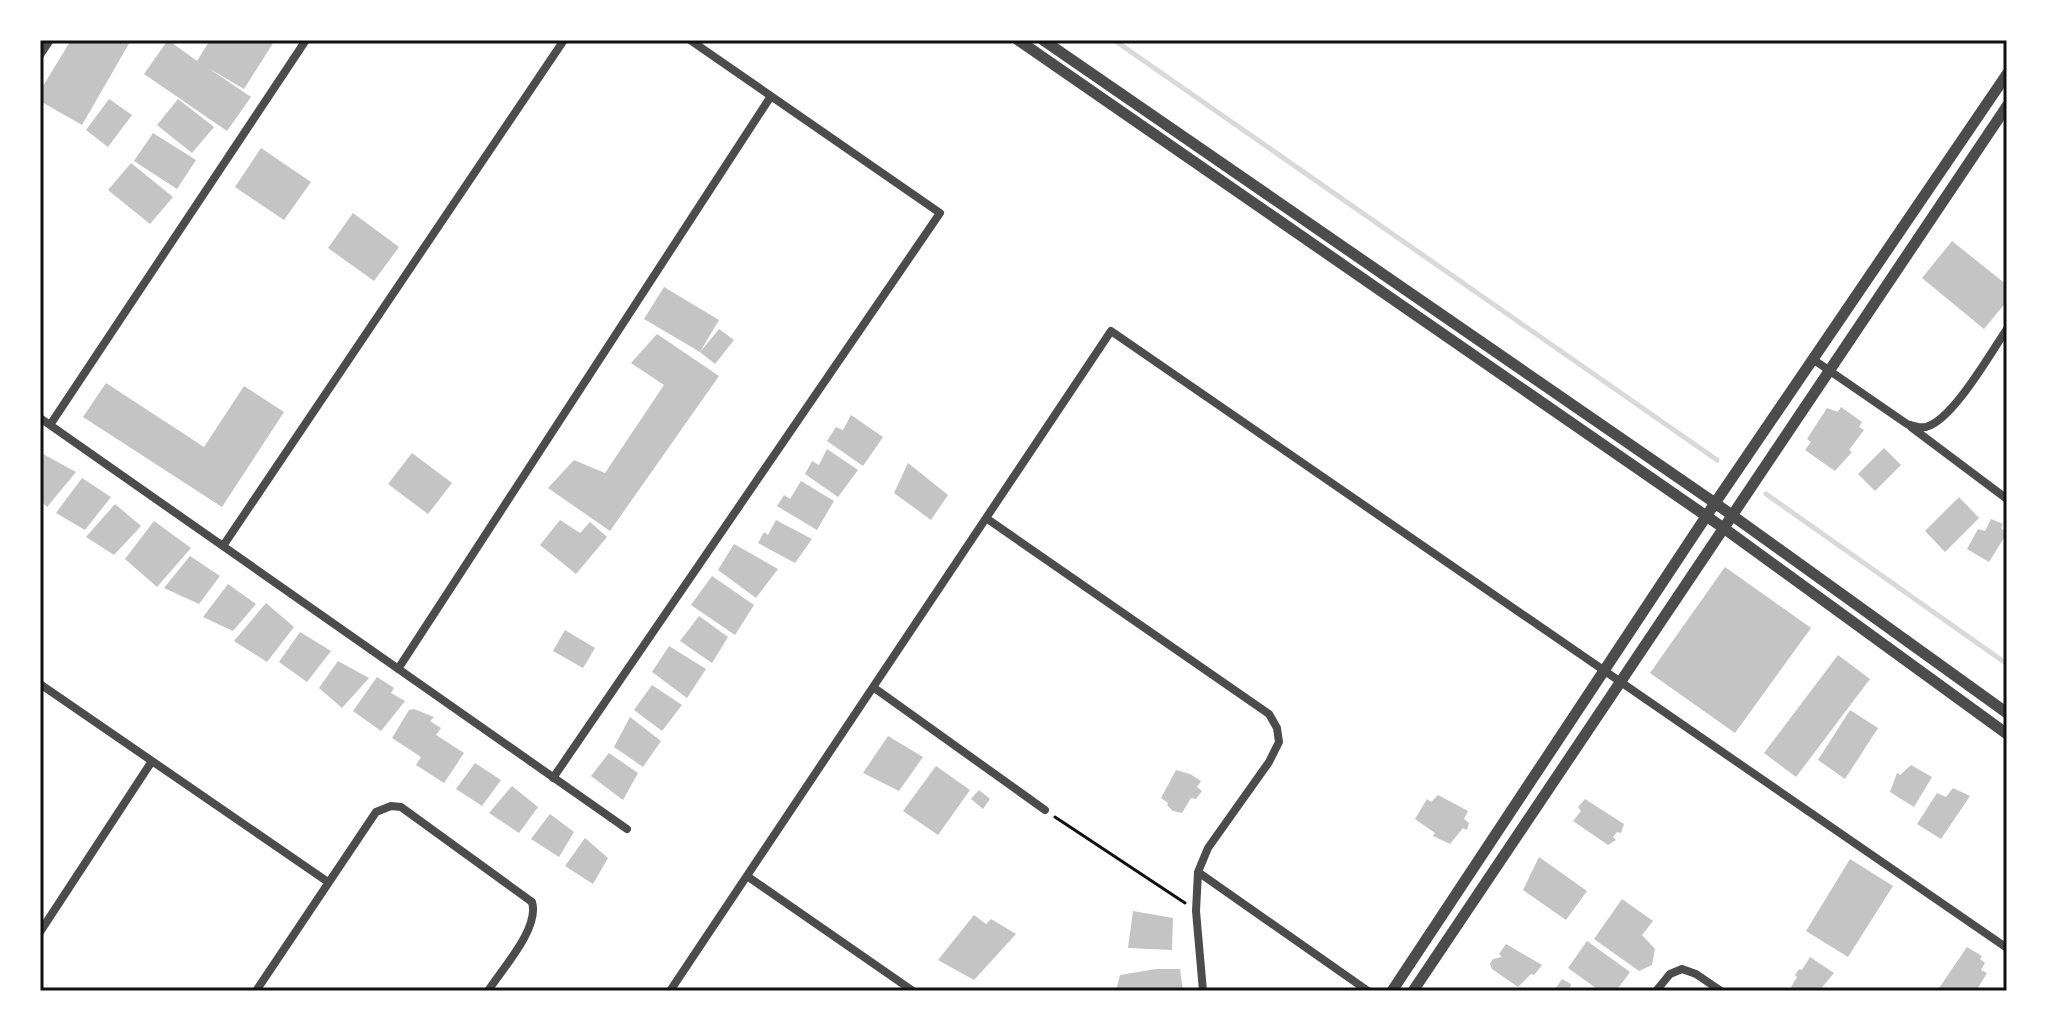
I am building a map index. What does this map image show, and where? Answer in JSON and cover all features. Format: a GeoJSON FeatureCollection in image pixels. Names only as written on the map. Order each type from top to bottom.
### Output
{"type":"FeatureCollection","features":[{"type":"Feature","properties":{"kind":"street"},"geometry":{"type":"LineString","coordinates":[[40,55],[50,40]]}},
{"type":"Feature","properties":{"kind":"street"},"geometry":{"type":"LineString","coordinates":[[50,425],[306,40]]}},
{"type":"Feature","properties":{"kind":"street"},"geometry":{"type":"LineString","coordinates":[[223,546],[564,40]]}},
{"type":"Feature","properties":{"kind":"street"},"geometry":{"type":"LineString","coordinates":[[553,778],[940,213],[690,40]]}},
{"type":"Feature","properties":{"kind":"street"},"geometry":{"type":"LineString","coordinates":[[1018,40],[1725,529],[2007,734]]}},
{"type":"Feature","properties":{"kind":"street"},"geometry":{"type":"LineString","coordinates":[[1043,40],[1715,503],[2007,713]]}},
{"type":"Feature","properties":{"kind":"street"},"geometry":{"type":"LineString","coordinates":[[1392,991],[1706,516],[2007,74]]}},
{"type":"Feature","properties":{"kind":"street"},"geometry":{"type":"LineString","coordinates":[[398,669],[771,96]]}},
{"type":"Feature","properties":{"kind":"street"},"geometry":{"type":"LineString","coordinates":[[1413,991],[2007,106]]}},
{"type":"Feature","properties":{"kind":"street"},"geometry":{"type":"LineString","coordinates":[[1907,424],[1924,428],[1938,421],[1961,398],[2007,329]]}},
{"type":"Feature","properties":{"kind":"street"},"geometry":{"type":"LineString","coordinates":[[670,991],[1111,331],[1619,684],[2007,948]]}},
{"type":"Feature","properties":{"kind":"street"},"geometry":{"type":"LineString","coordinates":[[1814,360],[1907,424],[2007,499]]}},
{"type":"Feature","properties":{"kind":"street"},"geometry":{"type":"LineString","coordinates":[[40,418],[627,829]]}},
{"type":"Feature","properties":{"kind":"street"},"geometry":{"type":"LineString","coordinates":[[986,518],[1269,714],[1277,728],[1279,742],[1269,762],[1208,848],[1198,872],[1196,911],[1203,991]]}},
{"type":"Feature","properties":{"kind":"street"},"geometry":{"type":"LineString","coordinates":[[40,684],[328,882]]}},
{"type":"Feature","properties":{"kind":"street"},"geometry":{"type":"LineString","coordinates":[[873,687],[1045,810]]}},
{"type":"Feature","properties":{"kind":"street"},"geometry":{"type":"LineString","coordinates":[[40,932],[152,761]]}},
{"type":"Feature","properties":{"kind":"street"},"geometry":{"type":"LineString","coordinates":[[256,991],[376,812],[391,806],[401,807],[532,902],[532,925],[488,991]]}},
{"type":"Feature","properties":{"kind":"street"},"geometry":{"type":"LineString","coordinates":[[1198,872],[1368,991]]}},
{"type":"Feature","properties":{"kind":"street"},"geometry":{"type":"LineString","coordinates":[[747,876],[913,991]]}},
{"type":"Feature","properties":{"kind":"street"},"geometry":{"type":"LineString","coordinates":[[1656,991],[1670,974],[1682,969],[1696,974],[1721,991]]}},
{"type":"Feature","properties":{"kind":"path"},"geometry":{"type":"LineString","coordinates":[[1045,810],[1196,911]]}},
{"type":"Feature","properties":{"kind":"building"},"geometry":{"type":"Polygon","coordinates":[[[71,40],[131,40],[82,125],[40,101],[40,91],[71,40]]]}},
{"type":"Feature","properties":{"kind":"building"},"geometry":{"type":"Polygon","coordinates":[[[168,40],[197,61],[210,40],[275,40],[244,89],[208,68],[251,97],[227,131],[144,74],[168,40]]]}},
{"type":"Feature","properties":{"kind":"building"},"geometry":{"type":"Polygon","coordinates":[[[109,99],[132,115],[108,147],[86,130],[109,99]]]}},
{"type":"Feature","properties":{"kind":"building"},"geometry":{"type":"Polygon","coordinates":[[[178,99],[214,127],[192,153],[157,125],[178,99]]]}},
{"type":"Feature","properties":{"kind":"building"},"geometry":{"type":"Polygon","coordinates":[[[153,133],[196,160],[177,189],[134,161],[153,133]]]}},
{"type":"Feature","properties":{"kind":"building"},"geometry":{"type":"Polygon","coordinates":[[[261,148],[311,182],[284,220],[235,187],[261,148]]]}},
{"type":"Feature","properties":{"kind":"building"},"geometry":{"type":"Polygon","coordinates":[[[131,163],[173,197],[150,224],[108,190],[131,163]]]}},
{"type":"Feature","properties":{"kind":"building"},"geometry":{"type":"Polygon","coordinates":[[[353,213],[399,247],[374,281],[328,248],[353,213]]]}},
{"type":"Feature","properties":{"kind":"building"},"geometry":{"type":"Polygon","coordinates":[[[1952,241],[2007,285],[2007,301],[1984,329],[1922,278],[1952,241]]]}},
{"type":"Feature","properties":{"kind":"building"},"geometry":{"type":"Polygon","coordinates":[[[664,287],[719,320],[700,352],[644,319],[664,287]]]}},
{"type":"Feature","properties":{"kind":"building"},"geometry":{"type":"Polygon","coordinates":[[[719,329],[734,340],[715,364],[700,352],[719,329]]]}},
{"type":"Feature","properties":{"kind":"building"},"geometry":{"type":"Polygon","coordinates":[[[657,334],[719,376],[610,531],[548,488],[574,460],[605,473],[664,385],[631,363],[657,334]]]}},
{"type":"Feature","properties":{"kind":"building"},"geometry":{"type":"Polygon","coordinates":[[[106,383],[204,447],[244,386],[284,412],[222,507],[83,417],[106,383]]]}},
{"type":"Feature","properties":{"kind":"building"},"geometry":{"type":"Polygon","coordinates":[[[1841,407],[1862,422],[1859,427],[1864,430],[1849,450],[1852,452],[1835,471],[1805,450],[1811,442],[1807,439],[1827,408],[1838,412],[1841,407]]]}},
{"type":"Feature","properties":{"kind":"building"},"geometry":{"type":"Polygon","coordinates":[[[851,415],[883,437],[863,466],[827,441],[836,427],[843,430],[851,415]]]}},
{"type":"Feature","properties":{"kind":"building"},"geometry":{"type":"Polygon","coordinates":[[[1884,448],[1901,465],[1875,491],[1858,474],[1884,448]]]}},
{"type":"Feature","properties":{"kind":"building"},"geometry":{"type":"Polygon","coordinates":[[[827,449],[858,470],[838,497],[805,474],[812,461],[819,465],[827,449]]]}},
{"type":"Feature","properties":{"kind":"building"},"geometry":{"type":"Polygon","coordinates":[[[412,453],[452,483],[428,514],[388,484],[412,453]]]}},
{"type":"Feature","properties":{"kind":"building"},"geometry":{"type":"Polygon","coordinates":[[[43,454],[76,472],[47,507],[40,500],[40,459],[43,454]]]}},
{"type":"Feature","properties":{"kind":"building"},"geometry":{"type":"Polygon","coordinates":[[[908,463],[948,495],[931,520],[894,493],[908,463]]]}},
{"type":"Feature","properties":{"kind":"building"},"geometry":{"type":"Polygon","coordinates":[[[82,478],[111,497],[85,530],[56,513],[82,478]]]}},
{"type":"Feature","properties":{"kind":"building"},"geometry":{"type":"Polygon","coordinates":[[[801,481],[834,501],[817,530],[777,506],[784,495],[790,499],[801,481]]]}},
{"type":"Feature","properties":{"kind":"building"},"geometry":{"type":"Polygon","coordinates":[[[1959,497],[1979,518],[1945,552],[1925,531],[1959,497]]]}},
{"type":"Feature","properties":{"kind":"building"},"geometry":{"type":"Polygon","coordinates":[[[115,504],[141,526],[114,555],[86,537],[115,504]]]}},
{"type":"Feature","properties":{"kind":"building"},"geometry":{"type":"Polygon","coordinates":[[[1991,519],[2003,524],[2001,528],[2007,533],[1989,562],[1967,549],[1978,529],[1985,531],[1991,519]]]}},
{"type":"Feature","properties":{"kind":"building"},"geometry":{"type":"Polygon","coordinates":[[[560,520],[580,533],[590,522],[607,537],[576,574],[540,545],[560,520]]]}},
{"type":"Feature","properties":{"kind":"building"},"geometry":{"type":"Polygon","coordinates":[[[776,520],[812,539],[795,563],[758,543],[764,532],[768,535],[776,520]]]}},
{"type":"Feature","properties":{"kind":"building"},"geometry":{"type":"Polygon","coordinates":[[[154,521],[191,548],[157,587],[125,559],[154,521]]]}},
{"type":"Feature","properties":{"kind":"building"},"geometry":{"type":"Polygon","coordinates":[[[734,544],[778,569],[756,598],[718,570],[734,544]]]}},
{"type":"Feature","properties":{"kind":"building"},"geometry":{"type":"Polygon","coordinates":[[[190,556],[220,576],[199,604],[164,588],[190,556]]]}},
{"type":"Feature","properties":{"kind":"building"},"geometry":{"type":"Polygon","coordinates":[[[1725,567],[1811,628],[1735,733],[1650,673],[1725,567]]]}},
{"type":"Feature","properties":{"kind":"building"},"geometry":{"type":"Polygon","coordinates":[[[712,576],[754,605],[735,635],[691,605],[712,576]]]}},
{"type":"Feature","properties":{"kind":"building"},"geometry":{"type":"Polygon","coordinates":[[[228,584],[256,604],[233,631],[203,617],[228,584]]]}},
{"type":"Feature","properties":{"kind":"building"},"geometry":{"type":"Polygon","coordinates":[[[266,603],[294,627],[267,662],[234,641],[266,603]]]}},
{"type":"Feature","properties":{"kind":"building"},"geometry":{"type":"Polygon","coordinates":[[[699,616],[728,637],[712,663],[680,641],[699,616]]]}},
{"type":"Feature","properties":{"kind":"building"},"geometry":{"type":"Polygon","coordinates":[[[565,630],[595,648],[583,668],[553,651],[565,630]]]}},
{"type":"Feature","properties":{"kind":"building"},"geometry":{"type":"Polygon","coordinates":[[[300,632],[331,651],[307,682],[279,662],[300,632]]]}},
{"type":"Feature","properties":{"kind":"building"},"geometry":{"type":"Polygon","coordinates":[[[669,646],[706,669],[687,698],[652,672],[669,646]]]}},
{"type":"Feature","properties":{"kind":"building"},"geometry":{"type":"Polygon","coordinates":[[[1838,655],[1870,679],[1796,777],[1764,753],[1838,655]]]}},
{"type":"Feature","properties":{"kind":"building"},"geometry":{"type":"Polygon","coordinates":[[[338,661],[369,678],[342,708],[319,688],[338,661]]]}},
{"type":"Feature","properties":{"kind":"building"},"geometry":{"type":"Polygon","coordinates":[[[377,677],[394,688],[391,693],[405,701],[381,731],[353,711],[377,677]]]}},
{"type":"Feature","properties":{"kind":"building"},"geometry":{"type":"Polygon","coordinates":[[[652,685],[682,705],[662,731],[634,710],[652,685]]]}},
{"type":"Feature","properties":{"kind":"building"},"geometry":{"type":"Polygon","coordinates":[[[409,710],[434,717],[430,721],[441,728],[436,735],[464,753],[444,783],[416,765],[421,757],[392,738],[409,710]]]}},
{"type":"Feature","properties":{"kind":"building"},"geometry":{"type":"Polygon","coordinates":[[[1850,710],[1878,728],[1845,779],[1818,760],[1850,710]]]}},
{"type":"Feature","properties":{"kind":"building"},"geometry":{"type":"Polygon","coordinates":[[[630,717],[661,741],[643,767],[614,747],[630,717]]]}},
{"type":"Feature","properties":{"kind":"building"},"geometry":{"type":"Polygon","coordinates":[[[888,736],[923,757],[899,791],[863,773],[888,736]]]}},
{"type":"Feature","properties":{"kind":"building"},"geometry":{"type":"Polygon","coordinates":[[[609,753],[638,773],[623,800],[591,776],[609,753]]]}},
{"type":"Feature","properties":{"kind":"building"},"geometry":{"type":"Polygon","coordinates":[[[475,763],[501,780],[482,806],[456,789],[475,763]]]}},
{"type":"Feature","properties":{"kind":"building"},"geometry":{"type":"Polygon","coordinates":[[[1911,765],[1932,777],[1914,807],[1890,792],[1897,773],[1900,775],[1911,765]]]}},
{"type":"Feature","properties":{"kind":"building"},"geometry":{"type":"Polygon","coordinates":[[[936,766],[970,790],[938,835],[903,811],[936,766]]]}},
{"type":"Feature","properties":{"kind":"building"},"geometry":{"type":"Polygon","coordinates":[[[1176,770],[1201,781],[1197,787],[1202,791],[1196,799],[1191,798],[1182,813],[1173,811],[1161,798],[1176,770]]]}},
{"type":"Feature","properties":{"kind":"building"},"geometry":{"type":"Polygon","coordinates":[[[512,786],[538,807],[519,833],[489,813],[512,786]]]}},
{"type":"Feature","properties":{"kind":"building"},"geometry":{"type":"Polygon","coordinates":[[[1953,788],[1970,796],[1941,839],[1917,824],[1937,793],[1946,797],[1953,788]]]}},
{"type":"Feature","properties":{"kind":"building"},"geometry":{"type":"Polygon","coordinates":[[[979,790],[990,799],[983,809],[971,799],[979,790]]]}},
{"type":"Feature","properties":{"kind":"building"},"geometry":{"type":"Polygon","coordinates":[[[1438,795],[1468,811],[1464,819],[1469,823],[1467,830],[1463,828],[1450,844],[1433,836],[1435,833],[1415,819],[1427,799],[1431,802],[1438,795]]]}},
{"type":"Feature","properties":{"kind":"building"},"geometry":{"type":"Polygon","coordinates":[[[1585,799],[1624,824],[1621,833],[1617,832],[1613,837],[1616,840],[1608,845],[1573,821],[1585,799]]]}},
{"type":"Feature","properties":{"kind":"building"},"geometry":{"type":"Polygon","coordinates":[[[550,814],[574,832],[559,857],[531,839],[550,814]]]}},
{"type":"Feature","properties":{"kind":"building"},"geometry":{"type":"Polygon","coordinates":[[[585,838],[608,858],[593,884],[565,866],[585,838]]]}},
{"type":"Feature","properties":{"kind":"building"},"geometry":{"type":"Polygon","coordinates":[[[1539,857],[1587,891],[1566,920],[1523,890],[1539,857]]]}},
{"type":"Feature","properties":{"kind":"building"},"geometry":{"type":"Polygon","coordinates":[[[1850,859],[1893,886],[1848,957],[1806,931],[1850,859]]]}},
{"type":"Feature","properties":{"kind":"building"},"geometry":{"type":"Polygon","coordinates":[[[1622,899],[1653,921],[1642,935],[1655,949],[1652,965],[1639,971],[1594,939],[1622,899]]]}},
{"type":"Feature","properties":{"kind":"building"},"geometry":{"type":"Polygon","coordinates":[[[1133,911],[1173,918],[1172,950],[1128,948],[1133,911]]]}},
{"type":"Feature","properties":{"kind":"building"},"geometry":{"type":"Polygon","coordinates":[[[974,915],[986,924],[991,919],[1016,934],[974,980],[938,960],[974,915]]]}},
{"type":"Feature","properties":{"kind":"building"},"geometry":{"type":"Polygon","coordinates":[[[1587,941],[1630,972],[1616,991],[1600,991],[1568,968],[1587,941]]]}},
{"type":"Feature","properties":{"kind":"building"},"geometry":{"type":"Polygon","coordinates":[[[1506,944],[1542,965],[1518,987],[1492,969],[1490,964],[1493,959],[1502,957],[1499,954],[1506,944]]]}},
{"type":"Feature","properties":{"kind":"building"},"geometry":{"type":"Polygon","coordinates":[[[1967,947],[1982,956],[1980,959],[1985,963],[1981,970],[1987,973],[1976,991],[1937,991],[1967,947]]]}},
{"type":"Feature","properties":{"kind":"building"},"geometry":{"type":"Polygon","coordinates":[[[1810,957],[1834,973],[1819,991],[1796,991],[1791,987],[1797,977],[1795,975],[1810,957]]]}},
{"type":"Feature","properties":{"kind":"building"},"geometry":{"type":"Polygon","coordinates":[[[1180,969],[1183,991],[1116,991],[1120,975],[1180,969]]]}},
{"type":"Feature","properties":{"kind":"building"},"geometry":{"type":"Polygon","coordinates":[[[1562,979],[1571,984],[1570,988],[1574,991],[1554,991],[1562,979]]]}},
{"type":"Feature","properties":{"kind":"waterway"},"geometry":{"type":"LineString","coordinates":[[1114,40],[1717,460]]}},
{"type":"Feature","properties":{"kind":"waterway"},"geometry":{"type":"LineString","coordinates":[[1766,494],[2007,664]]}}]}
